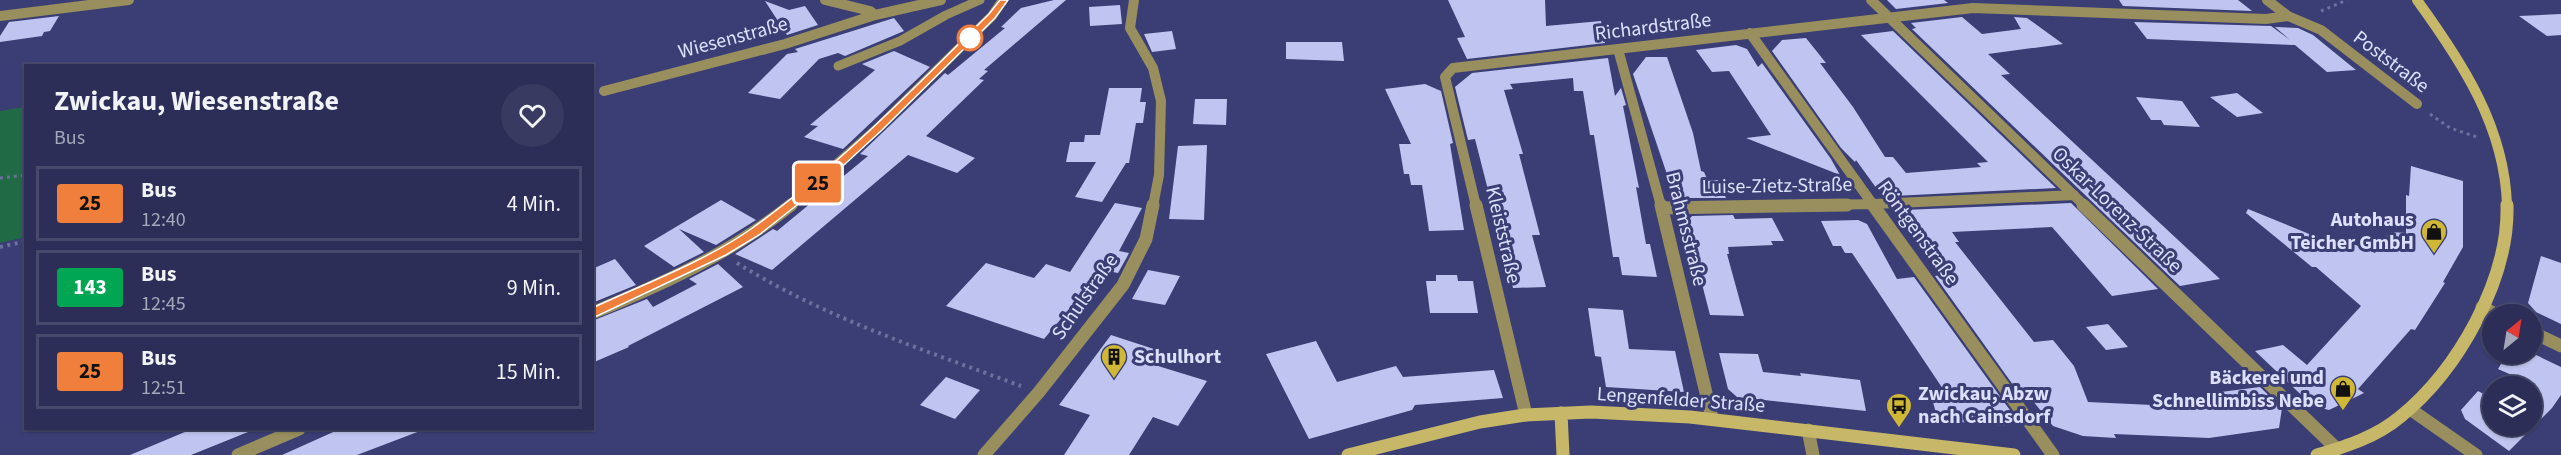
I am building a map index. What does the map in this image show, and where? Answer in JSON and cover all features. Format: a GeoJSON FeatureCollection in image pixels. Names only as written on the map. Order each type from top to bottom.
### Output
{"type":"FeatureCollection","features":[{"type":"Feature","properties":{"kind":"main road"},"geometry":{"type":"LineString","coordinates":[[2417,0],[2462,66],[2497,143],[2506,194],[2506,240],[2502,260],[2483,304]]}},
{"type":"Feature","properties":{"kind":"main road"},"geometry":{"type":"LineString","coordinates":[[2317,455],[2381,431],[2410,409],[2455,358],[2482,307]]}},
{"type":"Feature","properties":{"kind":"main road","name":"Lengenfelder Straße"},"geometry":{"type":"LineString","coordinates":[[1348,455],[1424,434],[1526,415],[1621,412],[1712,418],[2014,455]]}},
{"type":"Feature","properties":{"kind":"main road"},"geometry":{"type":"LineString","coordinates":[[1561,413],[1563,455]]}},
{"type":"Feature","properties":{"kind":"street"},"geometry":{"type":"LineString","coordinates":[[0,16],[129,0]]}},
{"type":"Feature","properties":{"kind":"street"},"geometry":{"type":"LineString","coordinates":[[825,0],[870,11],[875,15]]}},
{"type":"Feature","properties":{"kind":"street","name":"Wiesenstraße"},"geometry":{"type":"LineString","coordinates":[[604,91],[785,44],[875,15],[940,0]]}},
{"type":"Feature","properties":{"kind":"street"},"geometry":{"type":"LineString","coordinates":[[594,312],[722,252],[754,232],[817,183],[879,128],[992,16],[1003,0]]}},
{"type":"Feature","properties":{"kind":"street","name":"Schulstraße"},"geometry":{"type":"LineString","coordinates":[[984,455],[1039,392],[1123,285],[1146,239],[1159,175],[1161,101],[1153,69],[1130,28],[1134,0]]}},
{"type":"Feature","properties":{"kind":"street","name":"Oskar-Lorenz-Straße"},"geometry":{"type":"LineString","coordinates":[[1871,0],[2337,449]]}},
{"type":"Feature","properties":{"kind":"street","name":"Poststraße"},"geometry":{"type":"LineString","coordinates":[[2267,0],[2288,16],[2321,30],[2417,104]]}},
{"type":"Feature","properties":{"kind":"street","name":"Richardstraße"},"geometry":{"type":"LineString","coordinates":[[1454,68],[1973,8],[2266,19],[2288,16]]}},
{"type":"Feature","properties":{"kind":"street","name":"Röntgenstraße"},"geometry":{"type":"LineString","coordinates":[[1750,33],[2054,455]]}},
{"type":"Feature","properties":{"kind":"street","name":"Brahmsstraße"},"geometry":{"type":"LineString","coordinates":[[1618,49],[1662,208],[1712,418]]}},
{"type":"Feature","properties":{"kind":"street","name":"Kleiststraße"},"geometry":{"type":"LineString","coordinates":[[1454,68],[1445,77],[1526,415]]}},
{"type":"Feature","properties":{"kind":"street","name":"Luise-Zietz-Straße"},"geometry":{"type":"LineString","coordinates":[[1662,208],[1874,204],[2074,195]]}},
{"type":"Feature","properties":{"kind":"street"},"geometry":{"type":"LineString","coordinates":[[2542,337],[2561,346]]}},
{"type":"Feature","properties":{"kind":"street"},"geometry":{"type":"LineString","coordinates":[[2410,409],[2476,455]]}},
{"type":"Feature","properties":{"kind":"street"},"geometry":{"type":"LineString","coordinates":[[238,455],[297,430]]}},
{"type":"Feature","properties":{"kind":"street"},"geometry":{"type":"LineString","coordinates":[[1808,430],[1813,455]]}},
{"type":"Feature","properties":{"kind":"lane"},"geometry":{"type":"LineString","coordinates":[[838,66],[900,41],[945,15],[980,0]]}},
{"type":"Feature","properties":{"kind":"path","name":"Poststraße"},"geometry":{"type":"LineString","coordinates":[[2417,104],[2450,128],[2497,143]]}},
{"type":"Feature","properties":{"kind":"path"},"geometry":{"type":"LineString","coordinates":[[0,178],[24,175]]}},
{"type":"Feature","properties":{"kind":"path"},"geometry":{"type":"LineString","coordinates":[[0,247],[24,241]]}},
{"type":"Feature","properties":{"kind":"path"},"geometry":{"type":"LineString","coordinates":[[722,252],[754,275],[843,319],[1039,392]]}},
{"type":"Feature","properties":{"kind":"green space"},"geometry":{"type":"Polygon","coordinates":[[[24,107],[24,237],[0,243],[0,111],[24,107]]]}},
{"type":"Feature","properties":{"kind":"building"},"geometry":{"type":"Polygon","coordinates":[[[1054,0],[1066,0],[984,70],[988,71],[979,79],[984,80],[926,136],[975,158],[957,173],[908,155],[772,270],[735,254],[773,229],[777,231],[868,156],[860,154],[945,73],[948,75],[1005,28],[1001,27],[1021,8],[1054,0]]]}},
{"type":"Feature","properties":{"kind":"building"},"geometry":{"type":"Polygon","coordinates":[[[1448,0],[1545,0],[1546,26],[1601,21],[1605,43],[1467,59],[1457,38],[1465,37],[1448,0]]]}},
{"type":"Feature","properties":{"kind":"building"},"geometry":{"type":"Polygon","coordinates":[[[1887,0],[1944,0],[1948,3],[1896,9],[1887,0]]]}},
{"type":"Feature","properties":{"kind":"building"},"geometry":{"type":"Polygon","coordinates":[[[2119,0],[2238,0],[2252,11],[2123,6],[2119,0]]]}},
{"type":"Feature","properties":{"kind":"building"},"geometry":{"type":"Polygon","coordinates":[[[765,1],[789,10],[805,6],[818,25],[787,35],[765,1]]]}},
{"type":"Feature","properties":{"kind":"building"},"geometry":{"type":"Polygon","coordinates":[[[1120,5],[1122,24],[1090,26],[1089,7],[1120,5]]]}},
{"type":"Feature","properties":{"kind":"building"},"geometry":{"type":"Polygon","coordinates":[[[2561,14],[2561,35],[2547,36],[2519,16],[2561,14]]]}},
{"type":"Feature","properties":{"kind":"building"},"geometry":{"type":"Polygon","coordinates":[[[59,16],[50,31],[44,32],[42,36],[0,42],[0,36],[9,22],[59,16]]]}},
{"type":"Feature","properties":{"kind":"building"},"geometry":{"type":"Polygon","coordinates":[[[1962,17],[1982,34],[2021,29],[2014,17],[2027,18],[2063,44],[1988,54],[2010,74],[2001,75],[2220,279],[2180,286],[1912,29],[1916,28],[1911,23],[1962,17]]]}},
{"type":"Feature","properties":{"kind":"building"},"geometry":{"type":"Polygon","coordinates":[[[894,18],[904,31],[845,56],[838,53],[819,59],[780,99],[748,93],[787,54],[798,52],[795,49],[894,18]]]}},
{"type":"Feature","properties":{"kind":"building"},"geometry":{"type":"Polygon","coordinates":[[[2134,22],[2271,26],[2290,40],[2275,27],[2298,28],[2313,35],[2356,70],[2327,72],[2295,45],[2147,39],[2134,22]]]}},
{"type":"Feature","properties":{"kind":"building"},"geometry":{"type":"Polygon","coordinates":[[[1172,31],[1176,49],[1152,52],[1144,34],[1172,31]]]}},
{"type":"Feature","properties":{"kind":"building"},"geometry":{"type":"Polygon","coordinates":[[[1893,31],[2056,188],[1893,196],[1877,189],[1856,160],[1855,162],[1841,148],[1772,51],[1782,40],[1806,38],[1826,63],[1820,63],[1853,107],[1885,157],[1893,157],[1906,173],[1981,167],[1977,163],[1988,162],[1861,35],[1893,31]]]}},
{"type":"Feature","properties":{"kind":"building"},"geometry":{"type":"Polygon","coordinates":[[[1286,42],[1342,42],[1344,61],[1286,59],[1286,42]]]}},
{"type":"Feature","properties":{"kind":"building"},"geometry":{"type":"Polygon","coordinates":[[[1736,45],[1747,49],[1758,67],[1762,63],[1840,175],[1746,138],[1771,135],[1729,71],[1712,72],[1696,50],[1736,45]]]}},
{"type":"Feature","properties":{"kind":"building"},"geometry":{"type":"Polygon","coordinates":[[[894,51],[930,67],[843,149],[804,137],[818,126],[810,125],[875,70],[862,64],[894,51]]]}},
{"type":"Feature","properties":{"kind":"building"},"geometry":{"type":"Polygon","coordinates":[[[1646,57],[1667,57],[1693,133],[1701,171],[1704,172],[1708,181],[1718,180],[1726,198],[1675,198],[1633,74],[1646,57]]]}},
{"type":"Feature","properties":{"kind":"building"},"geometry":{"type":"Polygon","coordinates":[[[1608,58],[1615,96],[1621,88],[1626,105],[1623,106],[1639,188],[1636,187],[1646,244],[1650,244],[1657,277],[1622,275],[1619,257],[1613,257],[1594,135],[1590,135],[1583,91],[1574,91],[1573,78],[1510,84],[1513,89],[1504,90],[1523,154],[1519,154],[1540,235],[1532,235],[1546,287],[1513,288],[1475,139],[1468,140],[1455,87],[1472,73],[1608,58]]]}},
{"type":"Feature","properties":{"kind":"building"},"geometry":{"type":"Polygon","coordinates":[[[1425,84],[1441,91],[1453,143],[1450,144],[1464,230],[1429,231],[1422,185],[1411,185],[1409,174],[1404,174],[1399,144],[1411,144],[1385,89],[1425,84]]]}},
{"type":"Feature","properties":{"kind":"building"},"geometry":{"type":"Polygon","coordinates":[[[1109,88],[1142,88],[1140,102],[1146,102],[1143,123],[1136,123],[1129,163],[1126,163],[1102,202],[1075,197],[1096,162],[1066,162],[1070,142],[1084,142],[1085,135],[1100,135],[1109,88]]]}},
{"type":"Feature","properties":{"kind":"building"},"geometry":{"type":"Polygon","coordinates":[[[2237,93],[2263,113],[2237,117],[2210,97],[2237,93]]]}},
{"type":"Feature","properties":{"kind":"building"},"geometry":{"type":"Polygon","coordinates":[[[2136,97],[2182,101],[2200,127],[2164,125],[2161,120],[2151,120],[2136,97]]]}},
{"type":"Feature","properties":{"kind":"building"},"geometry":{"type":"Polygon","coordinates":[[[1195,99],[1227,99],[1226,125],[1193,124],[1195,99]]]}},
{"type":"Feature","properties":{"kind":"building"},"geometry":{"type":"Polygon","coordinates":[[[1207,145],[1204,220],[1169,219],[1178,146],[1207,145]]]}},
{"type":"Feature","properties":{"kind":"building"},"geometry":{"type":"Polygon","coordinates":[[[2411,166],[2463,181],[2463,247],[2443,282],[2445,283],[2415,330],[2411,329],[2358,389],[2364,393],[2329,410],[2313,406],[2255,351],[2283,345],[2307,365],[2361,306],[2316,267],[2312,267],[2246,213],[2248,209],[2336,245],[2341,239],[2375,253],[2390,232],[2406,233],[2406,195],[2409,196],[2411,166]]]}},
{"type":"Feature","properties":{"kind":"building"},"geometry":{"type":"Polygon","coordinates":[[[721,200],[756,220],[716,245],[679,229],[704,252],[674,267],[644,246],[721,200]]]}},
{"type":"Feature","properties":{"kind":"building"},"geometry":{"type":"Polygon","coordinates":[[[1115,203],[1142,208],[1119,251],[1129,253],[1127,257],[1118,273],[1102,270],[1044,339],[946,306],[986,263],[1034,278],[1046,264],[1070,272],[1115,203]]]}},
{"type":"Feature","properties":{"kind":"building"},"geometry":{"type":"Polygon","coordinates":[[[2071,203],[2158,289],[2112,296],[2052,227],[1952,232],[1959,242],[1955,242],[2034,342],[2053,340],[2074,366],[2088,402],[2174,406],[2211,401],[2205,394],[2260,387],[2282,408],[2279,428],[2209,438],[2114,434],[2116,438],[2083,436],[2053,426],[2025,391],[2021,396],[1935,276],[1943,275],[1898,217],[1904,210],[2071,203]]]}},
{"type":"Feature","properties":{"kind":"building"},"geometry":{"type":"Polygon","coordinates":[[[1733,215],[1735,219],[1772,218],[1784,241],[1771,241],[1773,245],[1728,247],[1729,254],[1727,254],[1744,316],[1710,315],[1694,253],[1684,226],[1692,216],[1733,215]]]}},
{"type":"Feature","properties":{"kind":"building"},"geometry":{"type":"Polygon","coordinates":[[[1858,220],[1867,224],[1897,279],[1914,277],[2012,413],[2004,426],[1938,420],[1929,388],[1943,389],[1852,253],[1845,253],[1841,246],[1833,246],[1821,221],[1858,220]]]}},
{"type":"Feature","properties":{"kind":"building"},"geometry":{"type":"Polygon","coordinates":[[[2541,256],[2561,263],[2561,324],[2542,315],[2542,304],[2528,303],[2541,256]]]}},
{"type":"Feature","properties":{"kind":"building"},"geometry":{"type":"Polygon","coordinates":[[[615,259],[636,285],[594,302],[594,268],[615,259]]]}},
{"type":"Feature","properties":{"kind":"building"},"geometry":{"type":"Polygon","coordinates":[[[718,264],[743,287],[629,347],[594,362],[594,320],[647,299],[653,307],[697,284],[689,279],[718,264]]]}},
{"type":"Feature","properties":{"kind":"building"},"geometry":{"type":"Polygon","coordinates":[[[1148,270],[1180,276],[1165,305],[1132,299],[1148,270]]]}},
{"type":"Feature","properties":{"kind":"building"},"geometry":{"type":"Polygon","coordinates":[[[1436,275],[1457,275],[1458,281],[1473,281],[1478,313],[1430,313],[1426,281],[1436,281],[1436,275]]]}},
{"type":"Feature","properties":{"kind":"building"},"geometry":{"type":"Polygon","coordinates":[[[1588,308],[1623,310],[1629,349],[1675,351],[1684,392],[1606,387],[1601,357],[1595,356],[1588,308]]]}},
{"type":"Feature","properties":{"kind":"building"},"geometry":{"type":"Polygon","coordinates":[[[2108,324],[2128,347],[2106,350],[2086,327],[2108,324]]]}},
{"type":"Feature","properties":{"kind":"building","name":"Schulhort"},"geometry":{"type":"Polygon","coordinates":[[[1111,335],[1166,353],[1158,366],[1207,381],[1178,426],[1153,417],[1129,455],[1064,455],[1090,415],[1059,405],[1111,335]]]}},
{"type":"Feature","properties":{"kind":"building"},"geometry":{"type":"Polygon","coordinates":[[[1316,341],[1337,382],[1396,366],[1403,377],[1494,370],[1503,398],[1415,405],[1412,410],[1309,439],[1266,354],[1316,341]]]}},
{"type":"Feature","properties":{"kind":"building"},"geometry":{"type":"Polygon","coordinates":[[[1719,353],[1758,354],[1763,372],[1801,376],[1800,373],[1860,380],[1866,411],[1737,397],[1728,389],[1719,353]]]}},
{"type":"Feature","properties":{"kind":"building"},"geometry":{"type":"Polygon","coordinates":[[[2542,358],[2561,367],[2561,395],[2542,418],[2542,376],[2514,376],[2498,369],[2501,364],[2542,364],[2542,358]]]}},
{"type":"Feature","properties":{"kind":"building"},"geometry":{"type":"Polygon","coordinates":[[[946,377],[980,390],[955,419],[920,405],[946,377]]]}},
{"type":"Feature","properties":{"kind":"building"},"geometry":{"type":"Polygon","coordinates":[[[2478,391],[2482,393],[2482,431],[2465,419],[2461,410],[2478,391]]]}},
{"type":"Feature","properties":{"kind":"building"},"geometry":{"type":"Polygon","coordinates":[[[190,430],[253,430],[191,455],[130,455],[190,430]]]}},
{"type":"Feature","properties":{"kind":"building"},"geometry":{"type":"Polygon","coordinates":[[[338,430],[420,430],[357,455],[282,455],[338,430]]]}},
{"type":"Feature","properties":{"kind":"building"},"geometry":{"type":"Polygon","coordinates":[[[2488,436],[2524,436],[2509,451],[2488,436]]]}},
{"type":"Feature","properties":{"kind":"bus line","name":"25"},"geometry":{"type":"LineString","coordinates":[[594,312],[722,252],[754,232],[817,183],[879,128],[992,16],[1003,0]]}},
{"type":"Feature","properties":{"kind":"place","name":"Autohaus Teicher GmbH"},"geometry":{"type":"Point","coordinates":[2434,255]}},
{"type":"Feature","properties":{"kind":"place","name":"Schulhort"},"geometry":{"type":"Point","coordinates":[1114,380]}},
{"type":"Feature","properties":{"kind":"place","name":"Bäckerei und Schnellimbiss Nebe"},"geometry":{"type":"Point","coordinates":[2343,412]}},
{"type":"Feature","properties":{"kind":"place","name":"Zwickau, Abzw nach Cainsdorf"},"geometry":{"type":"Point","coordinates":[1899,429]}}]}
